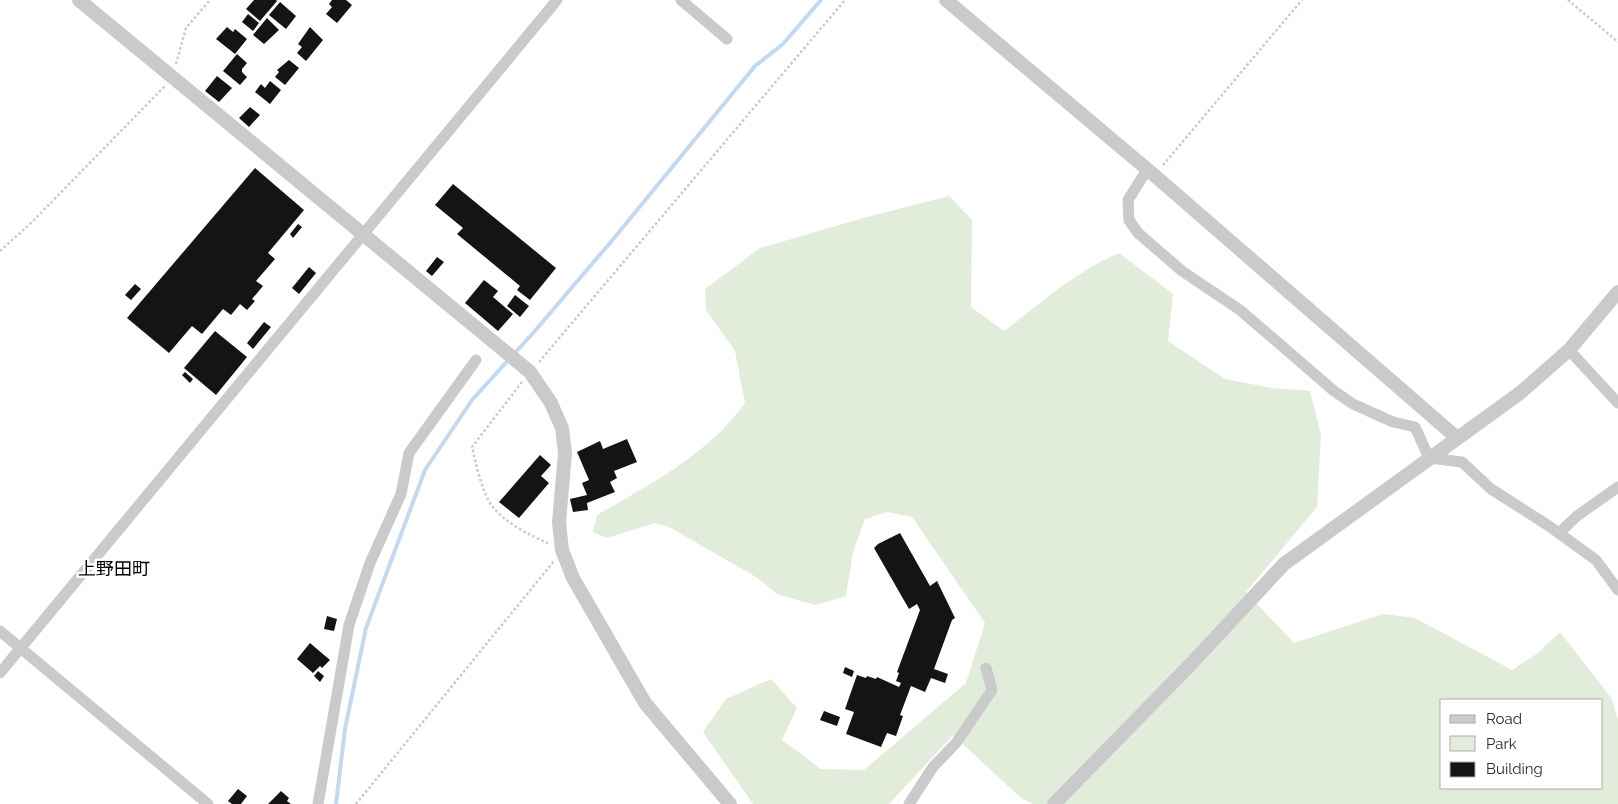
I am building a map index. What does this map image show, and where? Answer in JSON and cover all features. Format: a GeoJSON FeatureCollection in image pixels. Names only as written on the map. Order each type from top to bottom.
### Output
{"type":"FeatureCollection","features":[{"type":"Feature","properties":{"kind":"street"},"geometry":{"type":"LineString","coordinates":[[79,0],[530,372],[551,403],[562,428],[565,453],[559,522],[562,550],[573,578],[644,704],[730,804]]}},
{"type":"Feature","properties":{"kind":"street"},"geometry":{"type":"LineString","coordinates":[[0,673],[557,0]]}},
{"type":"Feature","properties":{"kind":"street"},"geometry":{"type":"LineString","coordinates":[[681,0],[727,39]]}},
{"type":"Feature","properties":{"kind":"street"},"geometry":{"type":"LineString","coordinates":[[946,0],[1154,176],[1456,437]]}},
{"type":"Feature","properties":{"kind":"street"},"geometry":{"type":"LineString","coordinates":[[1154,176],[1145,173],[1128,200],[1129,220],[1138,233],[1182,271],[1240,310],[1334,391],[1352,404],[1393,422],[1415,427],[1429,458]]}},
{"type":"Feature","properties":{"kind":"street"},"geometry":{"type":"LineString","coordinates":[[1054,804],[1190,665],[1284,564],[1456,437],[1520,393],[1569,350],[1618,292]]}},
{"type":"Feature","properties":{"kind":"street"},"geometry":{"type":"LineString","coordinates":[[1569,350],[1618,403]]}},
{"type":"Feature","properties":{"kind":"street"},"geometry":{"type":"LineString","coordinates":[[318,804],[349,625],[370,563],[401,494],[409,453],[476,360]]}},
{"type":"Feature","properties":{"kind":"street"},"geometry":{"type":"LineString","coordinates":[[1429,458],[1462,462],[1491,489],[1559,533],[1596,560],[1618,590]]}},
{"type":"Feature","properties":{"kind":"street"},"geometry":{"type":"LineString","coordinates":[[1559,533],[1577,516],[1618,487]]}},
{"type":"Feature","properties":{"kind":"street"},"geometry":{"type":"LineString","coordinates":[[0,631],[208,804]]}},
{"type":"Feature","properties":{"kind":"street"},"geometry":{"type":"LineString","coordinates":[[909,804],[933,767],[956,743],[992,690],[986,668]]}},
{"type":"Feature","properties":{"kind":"path"},"geometry":{"type":"LineString","coordinates":[[0,251],[32,222],[173,77],[186,28],[210,0]]}},
{"type":"Feature","properties":{"kind":"path"},"geometry":{"type":"LineString","coordinates":[[356,804],[562,550],[524,533],[492,506],[479,474],[472,447],[530,372],[845,0]]}},
{"type":"Feature","properties":{"kind":"path"},"geometry":{"type":"LineString","coordinates":[[1154,176],[1302,0]]}},
{"type":"Feature","properties":{"kind":"path"},"geometry":{"type":"LineString","coordinates":[[1568,0],[1618,42]]}},
{"type":"Feature","properties":{"kind":"green space"},"geometry":{"type":"Polygon","coordinates":[[[949,196],[972,220],[971,307],[1004,331],[1073,278],[1119,253],[1173,294],[1168,341],[1225,379],[1272,388],[1310,391],[1321,435],[1317,507],[1246,592],[1294,643],[1383,614],[1415,618],[1512,670],[1538,653],[1560,632],[1612,699],[1618,720],[1618,804],[1033,804],[1021,798],[953,735],[889,804],[753,804],[703,732],[726,699],[771,679],[797,708],[782,740],[821,769],[864,770],[966,683],[985,623],[912,517],[887,512],[865,519],[853,552],[846,596],[815,605],[777,594],[756,577],[669,527],[655,523],[607,538],[593,532],[597,515],[658,479],[696,453],[730,422],[745,403],[735,351],[706,310],[705,289],[760,248],[867,217],[949,196]]]}},
{"type":"Feature","properties":{"kind":"building"},"geometry":{"type":"Polygon","coordinates":[[[254,0],[277,1],[260,21],[246,9],[254,0]]]}},
{"type":"Feature","properties":{"kind":"building"},"geometry":{"type":"Polygon","coordinates":[[[332,0],[346,0],[352,5],[337,23],[326,14],[332,7],[329,4],[332,0]]]}},
{"type":"Feature","properties":{"kind":"building"},"geometry":{"type":"Polygon","coordinates":[[[280,2],[296,16],[286,29],[269,15],[280,2]]]}},
{"type":"Feature","properties":{"kind":"building"},"geometry":{"type":"Polygon","coordinates":[[[248,14],[259,23],[253,31],[242,22],[248,14]]]}},
{"type":"Feature","properties":{"kind":"building"},"geometry":{"type":"Polygon","coordinates":[[[267,18],[279,30],[264,44],[253,35],[267,18]]]}},
{"type":"Feature","properties":{"kind":"building"},"geometry":{"type":"Polygon","coordinates":[[[227,27],[233,32],[235,29],[247,39],[235,54],[216,39],[227,27]]]}},
{"type":"Feature","properties":{"kind":"building"},"geometry":{"type":"Polygon","coordinates":[[[310,27],[323,40],[306,61],[297,53],[302,47],[298,44],[310,27]]]}},
{"type":"Feature","properties":{"kind":"building"},"geometry":{"type":"Polygon","coordinates":[[[237,54],[247,63],[242,72],[247,77],[240,85],[223,71],[237,54]]]}},
{"type":"Feature","properties":{"kind":"building"},"geometry":{"type":"Polygon","coordinates":[[[289,60],[299,68],[285,85],[275,77],[279,72],[277,70],[289,60]]]}},
{"type":"Feature","properties":{"kind":"building"},"geometry":{"type":"Polygon","coordinates":[[[217,76],[232,88],[219,102],[205,91],[217,76]]]}},
{"type":"Feature","properties":{"kind":"building"},"geometry":{"type":"Polygon","coordinates":[[[270,81],[281,90],[270,104],[255,92],[261,84],[265,88],[270,81]]]}},
{"type":"Feature","properties":{"kind":"building"},"geometry":{"type":"Polygon","coordinates":[[[250,107],[260,115],[249,127],[239,118],[250,107]]]}},
{"type":"Feature","properties":{"kind":"building"},"geometry":{"type":"Polygon","coordinates":[[[255,168],[304,210],[268,253],[275,259],[256,281],[263,286],[252,299],[255,301],[247,310],[240,304],[231,315],[223,309],[202,334],[192,326],[169,353],[127,318],[255,168]]]}},
{"type":"Feature","properties":{"kind":"building"},"geometry":{"type":"Polygon","coordinates":[[[453,184],[556,268],[530,300],[517,290],[520,286],[457,234],[463,228],[435,205],[453,184]]]}},
{"type":"Feature","properties":{"kind":"building"},"geometry":{"type":"Polygon","coordinates":[[[298,224],[302,227],[293,238],[290,234],[298,224]]]}},
{"type":"Feature","properties":{"kind":"building"},"geometry":{"type":"Polygon","coordinates":[[[437,257],[444,262],[432,276],[426,271],[437,257]]]}},
{"type":"Feature","properties":{"kind":"building"},"geometry":{"type":"Polygon","coordinates":[[[309,267],[316,273],[299,294],[292,288],[309,267]]]}},
{"type":"Feature","properties":{"kind":"building"},"geometry":{"type":"Polygon","coordinates":[[[484,280],[498,291],[493,297],[513,314],[498,331],[465,303],[484,280]]]}},
{"type":"Feature","properties":{"kind":"building"},"geometry":{"type":"Polygon","coordinates":[[[135,284],[141,289],[131,300],[125,295],[135,284]]]}},
{"type":"Feature","properties":{"kind":"building"},"geometry":{"type":"Polygon","coordinates":[[[515,295],[529,306],[520,317],[507,306],[515,295]]]}},
{"type":"Feature","properties":{"kind":"building"},"geometry":{"type":"Polygon","coordinates":[[[264,322],[271,327],[253,349],[247,343],[264,322]]]}},
{"type":"Feature","properties":{"kind":"building"},"geometry":{"type":"Polygon","coordinates":[[[215,331],[247,357],[216,395],[184,368],[215,331]]]}},
{"type":"Feature","properties":{"kind":"building"},"geometry":{"type":"Polygon","coordinates":[[[185,372],[193,379],[190,383],[182,375],[185,372]]]}},
{"type":"Feature","properties":{"kind":"building"},"geometry":{"type":"Polygon","coordinates":[[[627,439],[637,462],[614,471],[617,478],[610,482],[615,492],[587,503],[588,510],[573,512],[570,499],[587,495],[582,483],[589,480],[577,452],[600,441],[603,449],[627,439]]]}},
{"type":"Feature","properties":{"kind":"building"},"geometry":{"type":"Polygon","coordinates":[[[540,455],[551,465],[541,476],[549,483],[519,518],[499,502],[540,455]]]}},
{"type":"Feature","properties":{"kind":"building"},"geometry":{"type":"Polygon","coordinates":[[[900,533],[930,586],[937,581],[955,618],[952,620],[934,669],[948,674],[945,683],[931,678],[925,692],[911,686],[900,715],[903,716],[896,736],[887,733],[881,747],[846,734],[854,712],[845,709],[857,675],[876,679],[877,677],[899,687],[901,683],[896,681],[899,673],[897,672],[920,610],[917,604],[909,609],[874,548],[900,533]]]}},
{"type":"Feature","properties":{"kind":"building"},"geometry":{"type":"Polygon","coordinates":[[[327,616],[337,619],[334,631],[324,629],[327,616]]]}},
{"type":"Feature","properties":{"kind":"building"},"geometry":{"type":"Polygon","coordinates":[[[310,643],[330,660],[313,673],[297,659],[310,643]]]}},
{"type":"Feature","properties":{"kind":"building"},"geometry":{"type":"Polygon","coordinates":[[[845,667],[854,671],[852,677],[843,673],[845,667]]]}},
{"type":"Feature","properties":{"kind":"building"},"geometry":{"type":"Polygon","coordinates":[[[318,671],[324,676],[320,682],[314,676],[318,671]]]}},
{"type":"Feature","properties":{"kind":"building"},"geometry":{"type":"Polygon","coordinates":[[[824,711],[840,717],[837,726],[820,720],[824,711]]]}},
{"type":"Feature","properties":{"kind":"building"},"geometry":{"type":"Polygon","coordinates":[[[238,789],[247,796],[241,804],[232,804],[228,801],[238,789]]]}},
{"type":"Feature","properties":{"kind":"building"},"geometry":{"type":"Polygon","coordinates":[[[281,791],[289,798],[287,801],[291,804],[268,804],[281,791]]]}},
{"type":"Feature","properties":{"kind":"waterway"},"geometry":{"type":"LineString","coordinates":[[336,804],[345,729],[366,628],[425,470],[472,400],[534,332],[615,237],[755,66],[783,44],[821,0]]}},
{"type":"Feature","properties":{"kind":"district","name":"上野田町"},"geometry":{"type":"Point","coordinates":[114,568]}}]}
